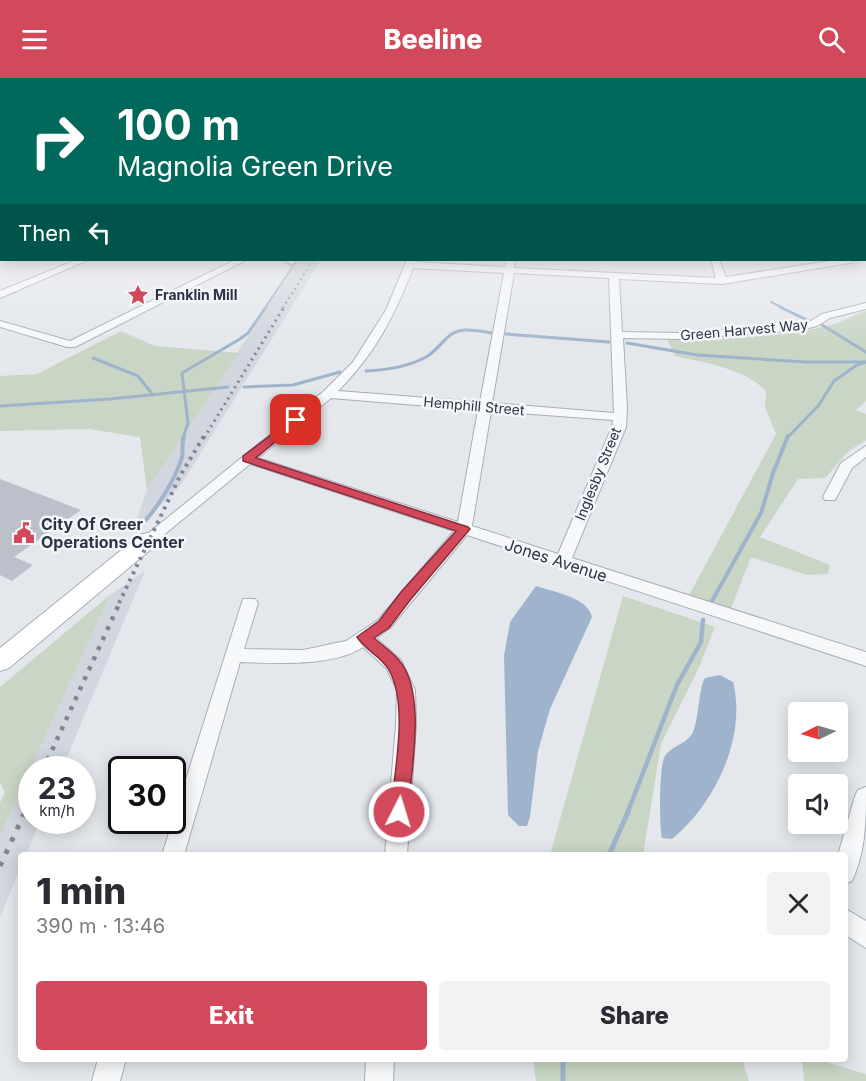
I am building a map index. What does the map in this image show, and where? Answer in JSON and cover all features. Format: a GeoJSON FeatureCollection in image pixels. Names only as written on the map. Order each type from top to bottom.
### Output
{"type":"FeatureCollection","features":[{"type":"Feature","properties":{"kind":"street"},"geometry":{"type":"LineString","coordinates":[[0,295],[81,261]]}},
{"type":"Feature","properties":{"kind":"street"},"geometry":{"type":"LineString","coordinates":[[0,324],[71,345],[239,261]]}},
{"type":"Feature","properties":{"kind":"street"},"geometry":{"type":"LineString","coordinates":[[715,261],[722,281]]}},
{"type":"Feature","properties":{"kind":"street"},"geometry":{"type":"LineString","coordinates":[[0,662],[328,394],[358,364],[378,334],[391,310],[410,262],[510,265],[614,276],[722,281],[844,261]]}},
{"type":"Feature","properties":{"kind":"street"},"geometry":{"type":"LineString","coordinates":[[233,655],[303,657],[351,646],[384,624],[464,529],[510,265]]}},
{"type":"Feature","properties":{"kind":"street","name":"Inglesby Street"},"geometry":{"type":"LineString","coordinates":[[564,562],[566,552],[611,449],[620,417],[619,335],[614,276]]}},
{"type":"Feature","properties":{"kind":"street","name":"Green Harvest Way"},"geometry":{"type":"LineString","coordinates":[[619,335],[682,336],[800,327],[813,324],[826,316],[866,306]]}},
{"type":"Feature","properties":{"kind":"street","name":"Hemphill Street"},"geometry":{"type":"LineString","coordinates":[[328,394],[620,417]]}},
{"type":"Feature","properties":{"kind":"street"},"geometry":{"type":"LineString","coordinates":[[830,497],[846,466],[866,450]]}},
{"type":"Feature","properties":{"kind":"street","name":"Jones Avenue"},"geometry":{"type":"LineString","coordinates":[[247,459],[866,659]]}},
{"type":"Feature","properties":{"kind":"street"},"geometry":{"type":"LineString","coordinates":[[174,852],[249,603]]}},
{"type":"Feature","properties":{"kind":"street"},"geometry":{"type":"LineString","coordinates":[[364,637],[394,664],[406,690],[406,725],[396,852]]}},
{"type":"Feature","properties":{"kind":"street"},"geometry":{"type":"LineString","coordinates":[[848,860],[866,796]]}},
{"type":"Feature","properties":{"kind":"street"},"geometry":{"type":"LineString","coordinates":[[848,922],[866,936]]}},
{"type":"Feature","properties":{"kind":"street"},"geometry":{"type":"LineString","coordinates":[[106,1081],[111,1062]]}},
{"type":"Feature","properties":{"kind":"street"},"geometry":{"type":"LineString","coordinates":[[379,1081],[380,1062]]}},
{"type":"Feature","properties":{"kind":"shaded area"},"geometry":{"type":"Polygon","coordinates":[[[297,261],[320,261],[180,486],[132,533],[147,490],[297,261]]]}},
{"type":"Feature","properties":{"kind":"shaded area"},"geometry":{"type":"Polygon","coordinates":[[[145,571],[67,756],[37,756],[110,595],[145,571]]]}},
{"type":"Feature","properties":{"kind":"shaded area"},"geometry":{"type":"Polygon","coordinates":[[[18,797],[18,834],[35,834],[27,852],[18,852],[18,874],[0,917],[0,836],[18,797]]]}},
{"type":"Feature","properties":{"kind":"green space"},"geometry":{"type":"Polygon","coordinates":[[[866,311],[866,401],[856,410],[866,414],[866,440],[849,451],[825,478],[798,479],[760,537],[830,565],[828,574],[807,575],[751,557],[731,608],[687,599],[776,434],[765,407],[766,391],[757,383],[711,364],[675,356],[667,339],[785,334],[829,326],[866,311]]]}},
{"type":"Feature","properties":{"kind":"green space"},"geometry":{"type":"Polygon","coordinates":[[[121,331],[155,346],[239,353],[147,490],[140,437],[88,429],[0,431],[0,376],[37,374],[121,331]]]}},
{"type":"Feature","properties":{"kind":"green space"},"geometry":{"type":"Polygon","coordinates":[[[110,595],[37,756],[18,756],[18,797],[0,836],[0,803],[5,792],[0,783],[0,687],[110,595]]]}},
{"type":"Feature","properties":{"kind":"green space"},"geometry":{"type":"Polygon","coordinates":[[[623,596],[715,627],[699,667],[661,744],[643,852],[551,852],[623,596]]]}},
{"type":"Feature","properties":{"kind":"green space"},"geometry":{"type":"Polygon","coordinates":[[[533,1062],[743,1062],[749,1081],[536,1081],[533,1062]]]}},
{"type":"Feature","properties":{"kind":"green space"},"geometry":{"type":"Polygon","coordinates":[[[802,1062],[826,1062],[866,1074],[866,1081],[804,1081],[802,1062]]]}},
{"type":"Feature","properties":{"kind":"water"},"geometry":{"type":"Polygon","coordinates":[[[536,586],[577,600],[589,610],[592,617],[550,709],[538,751],[530,817],[527,826],[519,826],[508,815],[504,656],[510,622],[536,586]]]}},
{"type":"Feature","properties":{"kind":"water"},"geometry":{"type":"Polygon","coordinates":[[[720,675],[733,682],[736,703],[731,747],[724,768],[702,807],[688,824],[672,839],[662,838],[660,796],[663,761],[668,752],[693,732],[705,678],[720,675]]]}},
{"type":"Feature","properties":{"kind":"building","name":"City Of Greer Operations Center"},"geometry":{"type":"Polygon","coordinates":[[[0,479],[81,510],[14,557],[33,565],[12,581],[0,575],[0,479]]]}},
{"type":"Feature","properties":{"kind":"waterway"},"geometry":{"type":"LineString","coordinates":[[284,261],[292,266]]}},
{"type":"Feature","properties":{"kind":"waterway"},"geometry":{"type":"LineString","coordinates":[[265,308],[296,261]]}},
{"type":"Feature","properties":{"kind":"waterway"},"geometry":{"type":"LineString","coordinates":[[771,302],[783,308]]}},
{"type":"Feature","properties":{"kind":"waterway"},"geometry":{"type":"LineString","coordinates":[[184,391],[182,373],[248,333],[266,307]]}},
{"type":"Feature","properties":{"kind":"waterway"},"geometry":{"type":"LineString","coordinates":[[780,307],[809,321]]}},
{"type":"Feature","properties":{"kind":"waterway"},"geometry":{"type":"LineString","coordinates":[[822,325],[866,352]]}},
{"type":"Feature","properties":{"kind":"waterway"},"geometry":{"type":"LineString","coordinates":[[366,371],[397,367],[426,357],[457,331],[492,333]]}},
{"type":"Feature","properties":{"kind":"waterway"},"geometry":{"type":"LineString","coordinates":[[506,334],[609,342]]}},
{"type":"Feature","properties":{"kind":"waterway"},"geometry":{"type":"LineString","coordinates":[[627,343],[697,355],[805,362],[865,362]]}},
{"type":"Feature","properties":{"kind":"waterway"},"geometry":{"type":"LineString","coordinates":[[93,358],[138,376],[153,395]]}},
{"type":"Feature","properties":{"kind":"waterway"},"geometry":{"type":"LineString","coordinates":[[787,438],[819,405],[834,381],[857,365],[866,362]]}},
{"type":"Feature","properties":{"kind":"waterway"},"geometry":{"type":"LineString","coordinates":[[244,387],[293,385],[340,372]]}},
{"type":"Feature","properties":{"kind":"waterway"},"geometry":{"type":"LineString","coordinates":[[184,391],[228,387]]}},
{"type":"Feature","properties":{"kind":"waterway"},"geometry":{"type":"LineString","coordinates":[[153,395],[184,391]]}},
{"type":"Feature","properties":{"kind":"waterway"},"geometry":{"type":"LineString","coordinates":[[183,438],[188,423],[184,391]]}},
{"type":"Feature","properties":{"kind":"waterway"},"geometry":{"type":"LineString","coordinates":[[0,406],[153,395]]}},
{"type":"Feature","properties":{"kind":"waterway"},"geometry":{"type":"LineString","coordinates":[[146,520],[175,475],[182,457],[184,436]]}},
{"type":"Feature","properties":{"kind":"waterway"},"geometry":{"type":"LineString","coordinates":[[712,601],[761,513],[773,473],[787,438]]}},
{"type":"Feature","properties":{"kind":"waterway"},"geometry":{"type":"LineString","coordinates":[[627,814],[677,685],[701,642],[703,620]]}},
{"type":"Feature","properties":{"kind":"waterway"},"geometry":{"type":"LineString","coordinates":[[610,852],[628,812]]}},
{"type":"Feature","properties":{"kind":"waterway"},"geometry":{"type":"LineString","coordinates":[[563,1062],[563,1081]]}},
{"type":"Feature","properties":{"kind":"railway"},"geometry":{"type":"LineString","coordinates":[[283,308],[312,261]]}},
{"type":"Feature","properties":{"kind":"railway"},"geometry":{"type":"LineString","coordinates":[[204,438],[284,307]]}},
{"type":"Feature","properties":{"kind":"railway"},"geometry":{"type":"LineString","coordinates":[[119,603],[180,476],[204,436]]}},
{"type":"Feature","properties":{"kind":"railway"},"geometry":{"type":"LineString","coordinates":[[49,756],[120,602]]}},
{"type":"Feature","properties":{"kind":"railway"},"geometry":{"type":"LineString","coordinates":[[0,866],[18,827]]}},
{"type":"Feature","properties":{"kind":"place","name":"Franklin Mill"},"geometry":{"type":"Point","coordinates":[138,295]}},
{"type":"Feature","properties":{"kind":"place","name":"City Of Greer Operations Center"},"geometry":{"type":"Point","coordinates":[24,533]}},
{"type":"Feature","properties":{"kind":"route"},"geometry":{"type":"LineString","coordinates":[[296,420],[247,459],[464,529],[384,624],[364,637],[394,664],[406,690],[406,725],[399,812]]}}]}
